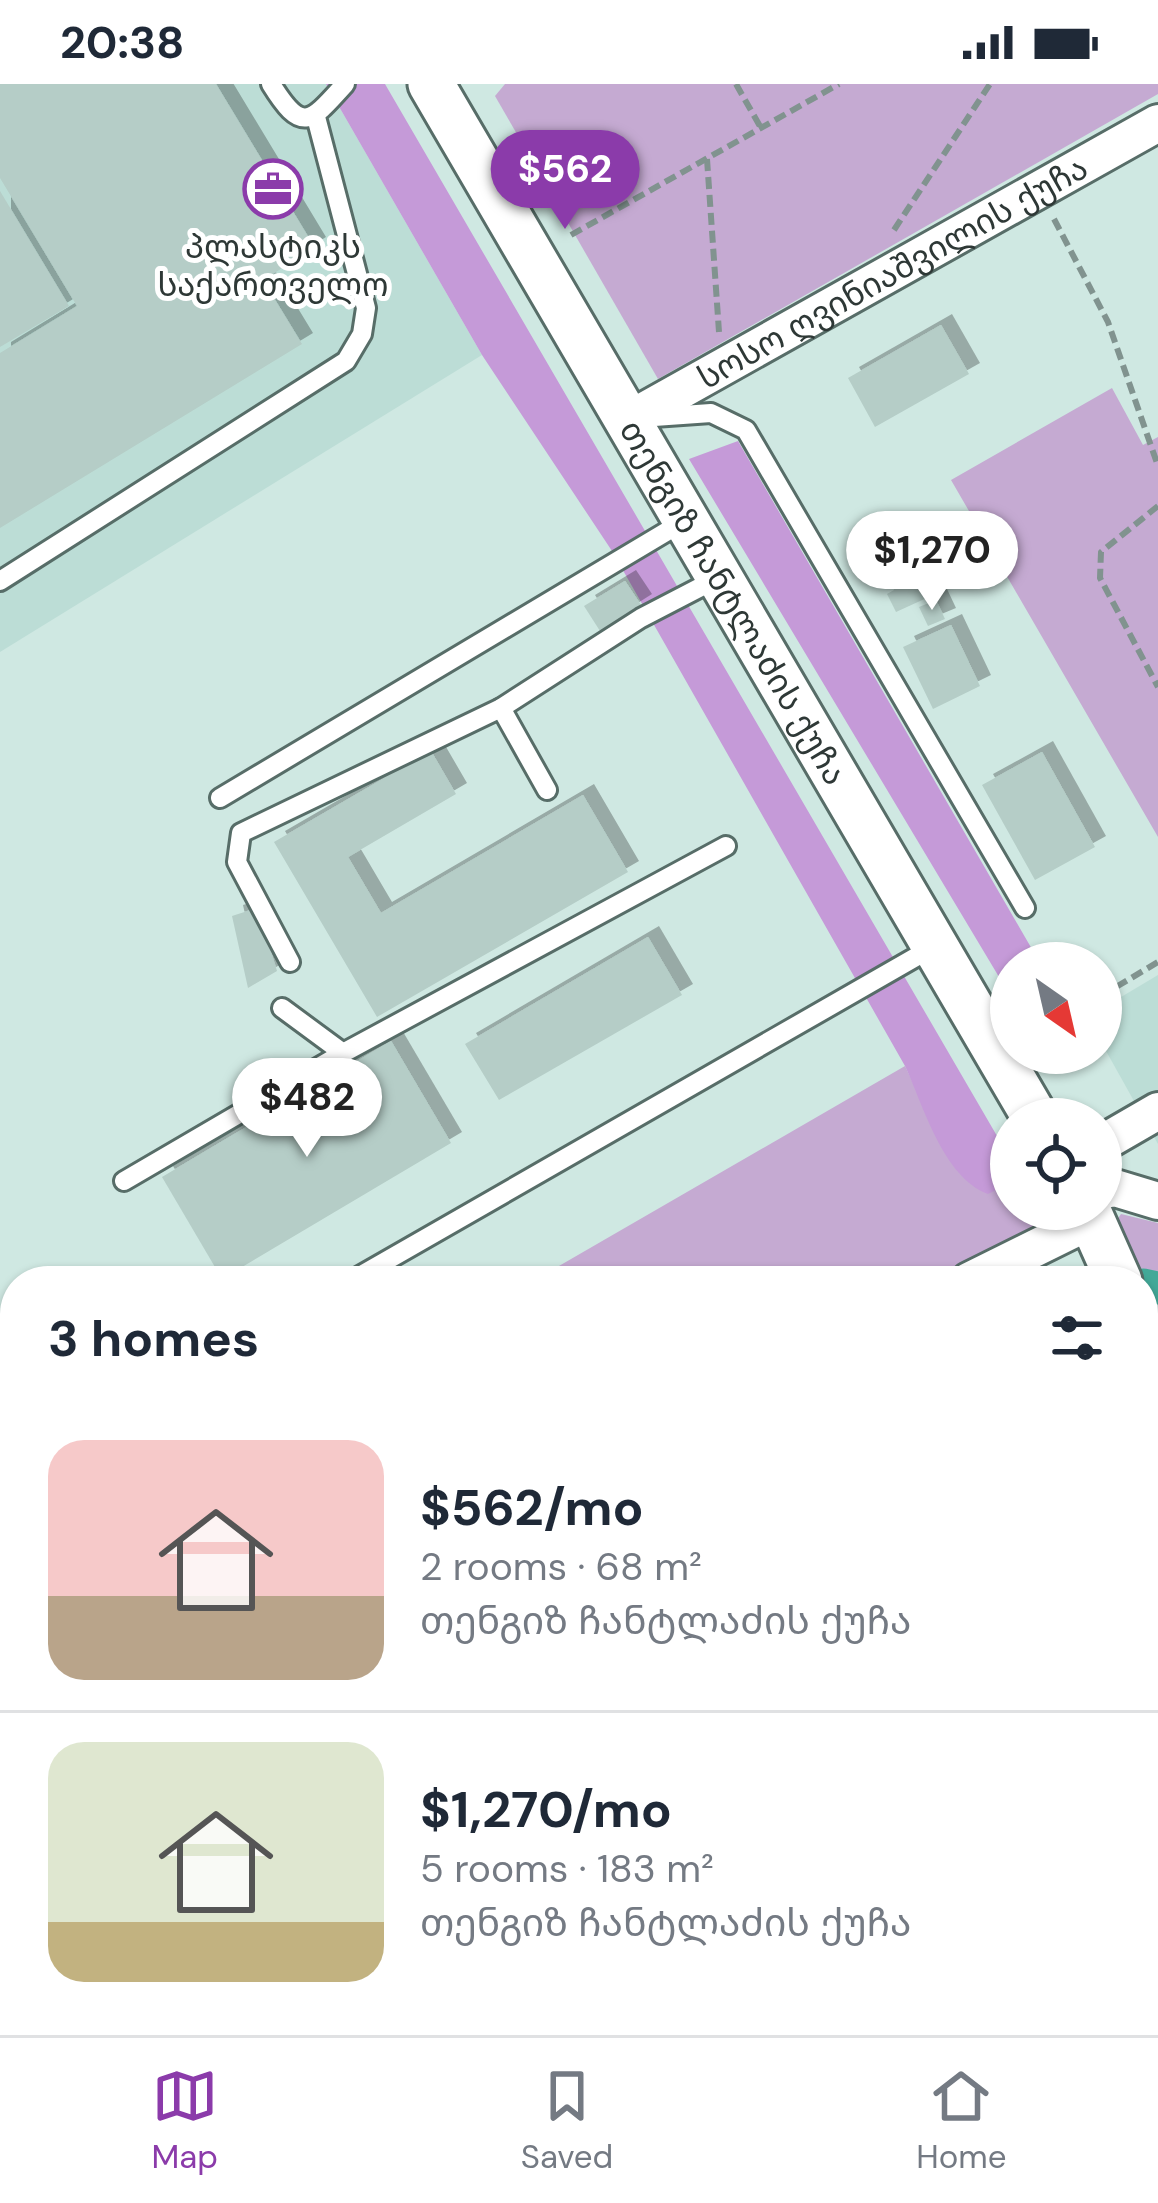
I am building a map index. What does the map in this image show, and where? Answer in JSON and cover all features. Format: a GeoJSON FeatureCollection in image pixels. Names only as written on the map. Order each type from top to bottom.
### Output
{"type":"FeatureCollection","features":[{"type":"Feature","properties":{"kind":"street","name":"თენგიზ ჩანტლაძის ქუჩა"},"geometry":{"type":"LineString","coordinates":[[433,84],[1024,1098]]}},
{"type":"Feature","properties":{"kind":"street","name":"სოსო ღვინიაშვილის ქუჩა"},"geometry":{"type":"LineString","coordinates":[[628,420],[1158,124]]}},
{"type":"Feature","properties":{"kind":"street"},"geometry":{"type":"LineString","coordinates":[[1122,1132],[1158,1111]]}},
{"type":"Feature","properties":{"kind":"street"},"geometry":{"type":"LineString","coordinates":[[1122,1190],[1158,1201]]}},
{"type":"Feature","properties":{"kind":"street"},"geometry":{"type":"LineString","coordinates":[[1008,1266],[1101,1230]]}},
{"type":"Feature","properties":{"kind":"lane"},"geometry":{"type":"LineString","coordinates":[[272,84],[291,115],[316,117]]}},
{"type":"Feature","properties":{"kind":"lane"},"geometry":{"type":"LineString","coordinates":[[316,117],[344,84]]}},
{"type":"Feature","properties":{"kind":"lane"},"geometry":{"type":"LineString","coordinates":[[0,581],[346,361],[362,334],[366,308],[316,117]]}},
{"type":"Feature","properties":{"kind":"lane"},"geometry":{"type":"LineString","coordinates":[[628,420],[711,413],[746,430],[1025,908]]}},
{"type":"Feature","properties":{"kind":"lane"},"geometry":{"type":"LineString","coordinates":[[220,798],[686,520]]}},
{"type":"Feature","properties":{"kind":"lane"},"geometry":{"type":"LineString","coordinates":[[290,962],[237,862],[241,833],[501,708],[640,617],[720,577]]}},
{"type":"Feature","properties":{"kind":"lane"},"geometry":{"type":"LineString","coordinates":[[501,708],[548,790]]}},
{"type":"Feature","properties":{"kind":"lane"},"geometry":{"type":"LineString","coordinates":[[124,1180],[343,1053],[727,846]]}},
{"type":"Feature","properties":{"kind":"lane"},"geometry":{"type":"LineString","coordinates":[[377,1266],[935,946]]}},
{"type":"Feature","properties":{"kind":"lane"},"geometry":{"type":"LineString","coordinates":[[282,1009],[343,1053]]}},
{"type":"Feature","properties":{"kind":"path"},"geometry":{"type":"LineString","coordinates":[[736,84],[761,128]]}},
{"type":"Feature","properties":{"kind":"path"},"geometry":{"type":"LineString","coordinates":[[572,235],[839,84]]}},
{"type":"Feature","properties":{"kind":"path"},"geometry":{"type":"LineString","coordinates":[[882,246],[990,84]]}},
{"type":"Feature","properties":{"kind":"path"},"geometry":{"type":"LineString","coordinates":[[707,159],[720,347]]}},
{"type":"Feature","properties":{"kind":"path"},"geometry":{"type":"LineString","coordinates":[[1039,190],[1108,322],[1158,466]]}},
{"type":"Feature","properties":{"kind":"path"},"geometry":{"type":"LineString","coordinates":[[1158,506],[1101,552],[1100,578],[1158,687]]}},
{"type":"Feature","properties":{"kind":"path"},"geometry":{"type":"LineString","coordinates":[[1122,983],[1158,962]]}},
{"type":"Feature","properties":{"kind":"shaded area"},"geometry":{"type":"Polygon","coordinates":[[[0,84],[326,84],[482,355],[0,652],[0,84]]]}},
{"type":"Feature","properties":{"kind":"shaded area"},"geometry":{"type":"Polygon","coordinates":[[[326,84],[385,84],[990,1124],[990,1193],[972,1185],[947,1157],[905,1066],[612,551],[482,355],[326,84]]]}},
{"type":"Feature","properties":{"kind":"shaded area"},"geometry":{"type":"Polygon","coordinates":[[[505,84],[1158,84],[1158,94],[658,379],[495,96],[505,84]]]}},
{"type":"Feature","properties":{"kind":"shaded area"},"geometry":{"type":"Polygon","coordinates":[[[1112,388],[1143,445],[1158,437],[1158,837],[951,480],[1112,388]]]}},
{"type":"Feature","properties":{"kind":"shaded area"},"geometry":{"type":"Polygon","coordinates":[[[738,441],[1028,942],[990,942],[990,962],[689,459],[738,441]]]}},
{"type":"Feature","properties":{"kind":"shaded area"},"geometry":{"type":"Polygon","coordinates":[[[1158,975],[1158,1144],[1119,1074],[1122,996],[1158,975]]]}},
{"type":"Feature","properties":{"kind":"shaded area"},"geometry":{"type":"Polygon","coordinates":[[[905,1066],[944,1149],[990,1174],[990,1230],[1044,1230],[970,1266],[559,1266],[905,1066]]]}},
{"type":"Feature","properties":{"kind":"shaded area"},"geometry":{"type":"Polygon","coordinates":[[[1122,1214],[1158,1223],[1158,1266],[1133,1266],[1114,1230],[1122,1230],[1122,1214]]]}},
{"type":"Feature","properties":{"kind":"building"},"geometry":{"type":"Polygon","coordinates":[[[0,84],[216,84],[315,248],[263,280],[302,344],[0,528],[0,353],[77,306],[0,178],[0,84]]]}},
{"type":"Feature","properties":{"kind":"building"},"geometry":{"type":"Polygon","coordinates":[[[0,191],[69,306],[0,347],[0,191]]]}},
{"type":"Feature","properties":{"kind":"building"},"geometry":{"type":"Polygon","coordinates":[[[941,325],[969,374],[875,427],[848,378],[941,325]]]}},
{"type":"Feature","properties":{"kind":"building"},"geometry":{"type":"Polygon","coordinates":[[[916,558],[931,596],[896,612],[887,594],[894,590],[887,569],[916,558]]]}},
{"type":"Feature","properties":{"kind":"building"},"geometry":{"type":"Polygon","coordinates":[[[625,581],[641,605],[600,631],[584,606],[625,581]]]}},
{"type":"Feature","properties":{"kind":"building"},"geometry":{"type":"Polygon","coordinates":[[[936,600],[945,619],[928,626],[919,607],[936,600]]]}},
{"type":"Feature","properties":{"kind":"building"},"geometry":{"type":"Polygon","coordinates":[[[951,625],[980,686],[933,709],[903,647],[951,625]]]}},
{"type":"Feature","properties":{"kind":"building"},"geometry":{"type":"Polygon","coordinates":[[[431,751],[456,794],[348,857],[381,913],[583,795],[628,872],[377,1017],[274,842],[431,751]]]}},
{"type":"Feature","properties":{"kind":"building"},"geometry":{"type":"Polygon","coordinates":[[[1042,752],[1095,847],[1035,880],[982,785],[1042,752]]]}},
{"type":"Feature","properties":{"kind":"building"},"geometry":{"type":"Polygon","coordinates":[[[257,908],[277,971],[248,988],[232,916],[257,908]]]}},
{"type":"Feature","properties":{"kind":"building"},"geometry":{"type":"Polygon","coordinates":[[[648,937],[682,995],[499,1100],[465,1044],[648,937]]]}},
{"type":"Feature","properties":{"kind":"building"},"geometry":{"type":"Polygon","coordinates":[[[391,1041],[451,1143],[244,1266],[214,1266],[162,1177],[391,1041]]]}},
{"type":"Feature","properties":{"kind":"place","name":"პლასტიკს საქართველო"},"geometry":{"type":"Point","coordinates":[273,189]}}]}
